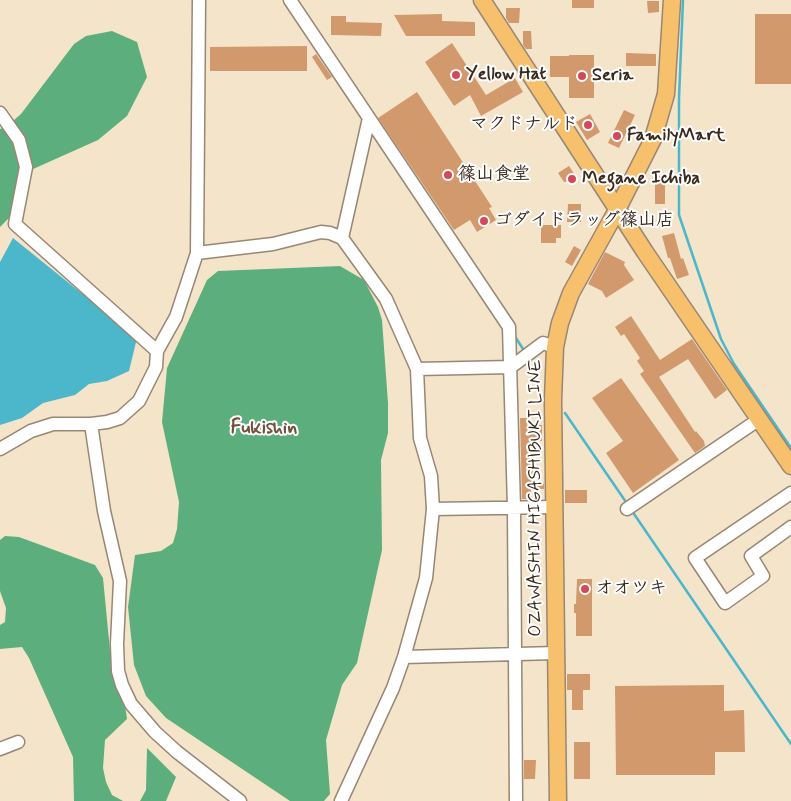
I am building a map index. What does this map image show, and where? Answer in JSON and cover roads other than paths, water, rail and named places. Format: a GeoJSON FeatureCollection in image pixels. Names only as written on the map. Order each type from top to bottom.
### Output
{"type":"FeatureCollection","features":[{"type":"Feature","properties":{"kind":"main road"},"geometry":{"type":"LineString","coordinates":[[482,0],[617,210],[791,466]]}},
{"type":"Feature","properties":{"kind":"main road","name":"OZAWASHIN HIGASHIBUKI LINE"},"geometry":{"type":"LineString","coordinates":[[558,801],[553,400],[555,347],[560,323],[571,293],[617,210],[653,139],[666,94],[672,0]]}},
{"type":"Feature","properties":{"kind":"street"},"geometry":{"type":"LineString","coordinates":[[0,449],[32,430],[53,424],[91,424],[120,418],[138,401],[156,366],[157,350],[176,317],[197,252],[199,0]]}},
{"type":"Feature","properties":{"kind":"street"},"geometry":{"type":"LineString","coordinates":[[290,0],[509,326],[514,508],[516,801]]}},
{"type":"Feature","properties":{"kind":"street"},"geometry":{"type":"LineString","coordinates":[[0,113],[20,140],[26,167],[15,224],[157,350]]}},
{"type":"Feature","properties":{"kind":"street"},"geometry":{"type":"LineString","coordinates":[[342,238],[345,233],[369,118]]}},
{"type":"Feature","properties":{"kind":"street"},"geometry":{"type":"LineString","coordinates":[[197,252],[273,244],[321,232],[330,233],[342,238],[386,298],[417,369],[420,438],[431,476],[433,509],[426,578],[404,657],[393,688],[341,801]]}},
{"type":"Feature","properties":{"kind":"street"},"geometry":{"type":"LineString","coordinates":[[417,369],[511,366],[542,343],[555,347]]}},
{"type":"Feature","properties":{"kind":"street"},"geometry":{"type":"LineString","coordinates":[[627,509],[758,420]]}},
{"type":"Feature","properties":{"kind":"street"},"geometry":{"type":"LineString","coordinates":[[91,424],[104,511],[120,580],[117,644],[118,670],[122,685],[131,704],[155,732],[177,752],[240,801]]}},
{"type":"Feature","properties":{"kind":"street"},"geometry":{"type":"LineString","coordinates":[[791,493],[695,558],[724,603],[763,576],[750,556],[791,527]]}},
{"type":"Feature","properties":{"kind":"street"},"geometry":{"type":"LineString","coordinates":[[433,509],[554,506]]}},
{"type":"Feature","properties":{"kind":"street"},"geometry":{"type":"LineString","coordinates":[[404,657],[556,653]]}},
{"type":"Feature","properties":{"kind":"street"},"geometry":{"type":"LineString","coordinates":[[0,749],[18,742]]}},
{"type":"Feature","properties":{"kind":"water"},"geometry":{"type":"Polygon","coordinates":[[[13,238],[137,338],[129,371],[107,381],[89,384],[75,395],[43,403],[22,418],[0,425],[0,262],[13,238]]]}},
{"type":"Feature","properties":{"kind":"waterway"},"geometry":{"type":"LineString","coordinates":[[683,0],[679,98],[679,215],[721,339],[734,364],[791,448]]}},
{"type":"Feature","properties":{"kind":"waterway"},"geometry":{"type":"LineString","coordinates":[[514,335],[525,352]]}},
{"type":"Feature","properties":{"kind":"waterway"},"geometry":{"type":"LineString","coordinates":[[565,413],[628,505]]}},
{"type":"Feature","properties":{"kind":"waterway"},"geometry":{"type":"LineString","coordinates":[[632,511],[791,744]]}},
{"type":"Feature","properties":{"kind":"place","name":"Yellow Hat"},"geometry":{"type":"Point","coordinates":[456,75]}},
{"type":"Feature","properties":{"kind":"place","name":"Seria"},"geometry":{"type":"Point","coordinates":[582,76]}},
{"type":"Feature","properties":{"kind":"place","name":"マクドナルド"},"geometry":{"type":"Point","coordinates":[588,125]}},
{"type":"Feature","properties":{"kind":"place","name":"FamilyMart"},"geometry":{"type":"Point","coordinates":[617,136]}},
{"type":"Feature","properties":{"kind":"place","name":"篠山食堂"},"geometry":{"type":"Point","coordinates":[448,175]}},
{"type":"Feature","properties":{"kind":"place","name":"Megane Ichiba"},"geometry":{"type":"Point","coordinates":[572,179]}},
{"type":"Feature","properties":{"kind":"place","name":"ゴダイドラッグ篠山店"},"geometry":{"type":"Point","coordinates":[484,221]}},
{"type":"Feature","properties":{"kind":"place","name":"オオツキ"},"geometry":{"type":"Point","coordinates":[585,589]}},
{"type":"Feature","properties":{"kind":"district","name":"Fukishin"},"geometry":{"type":"Point","coordinates":[264,429]}}]}
